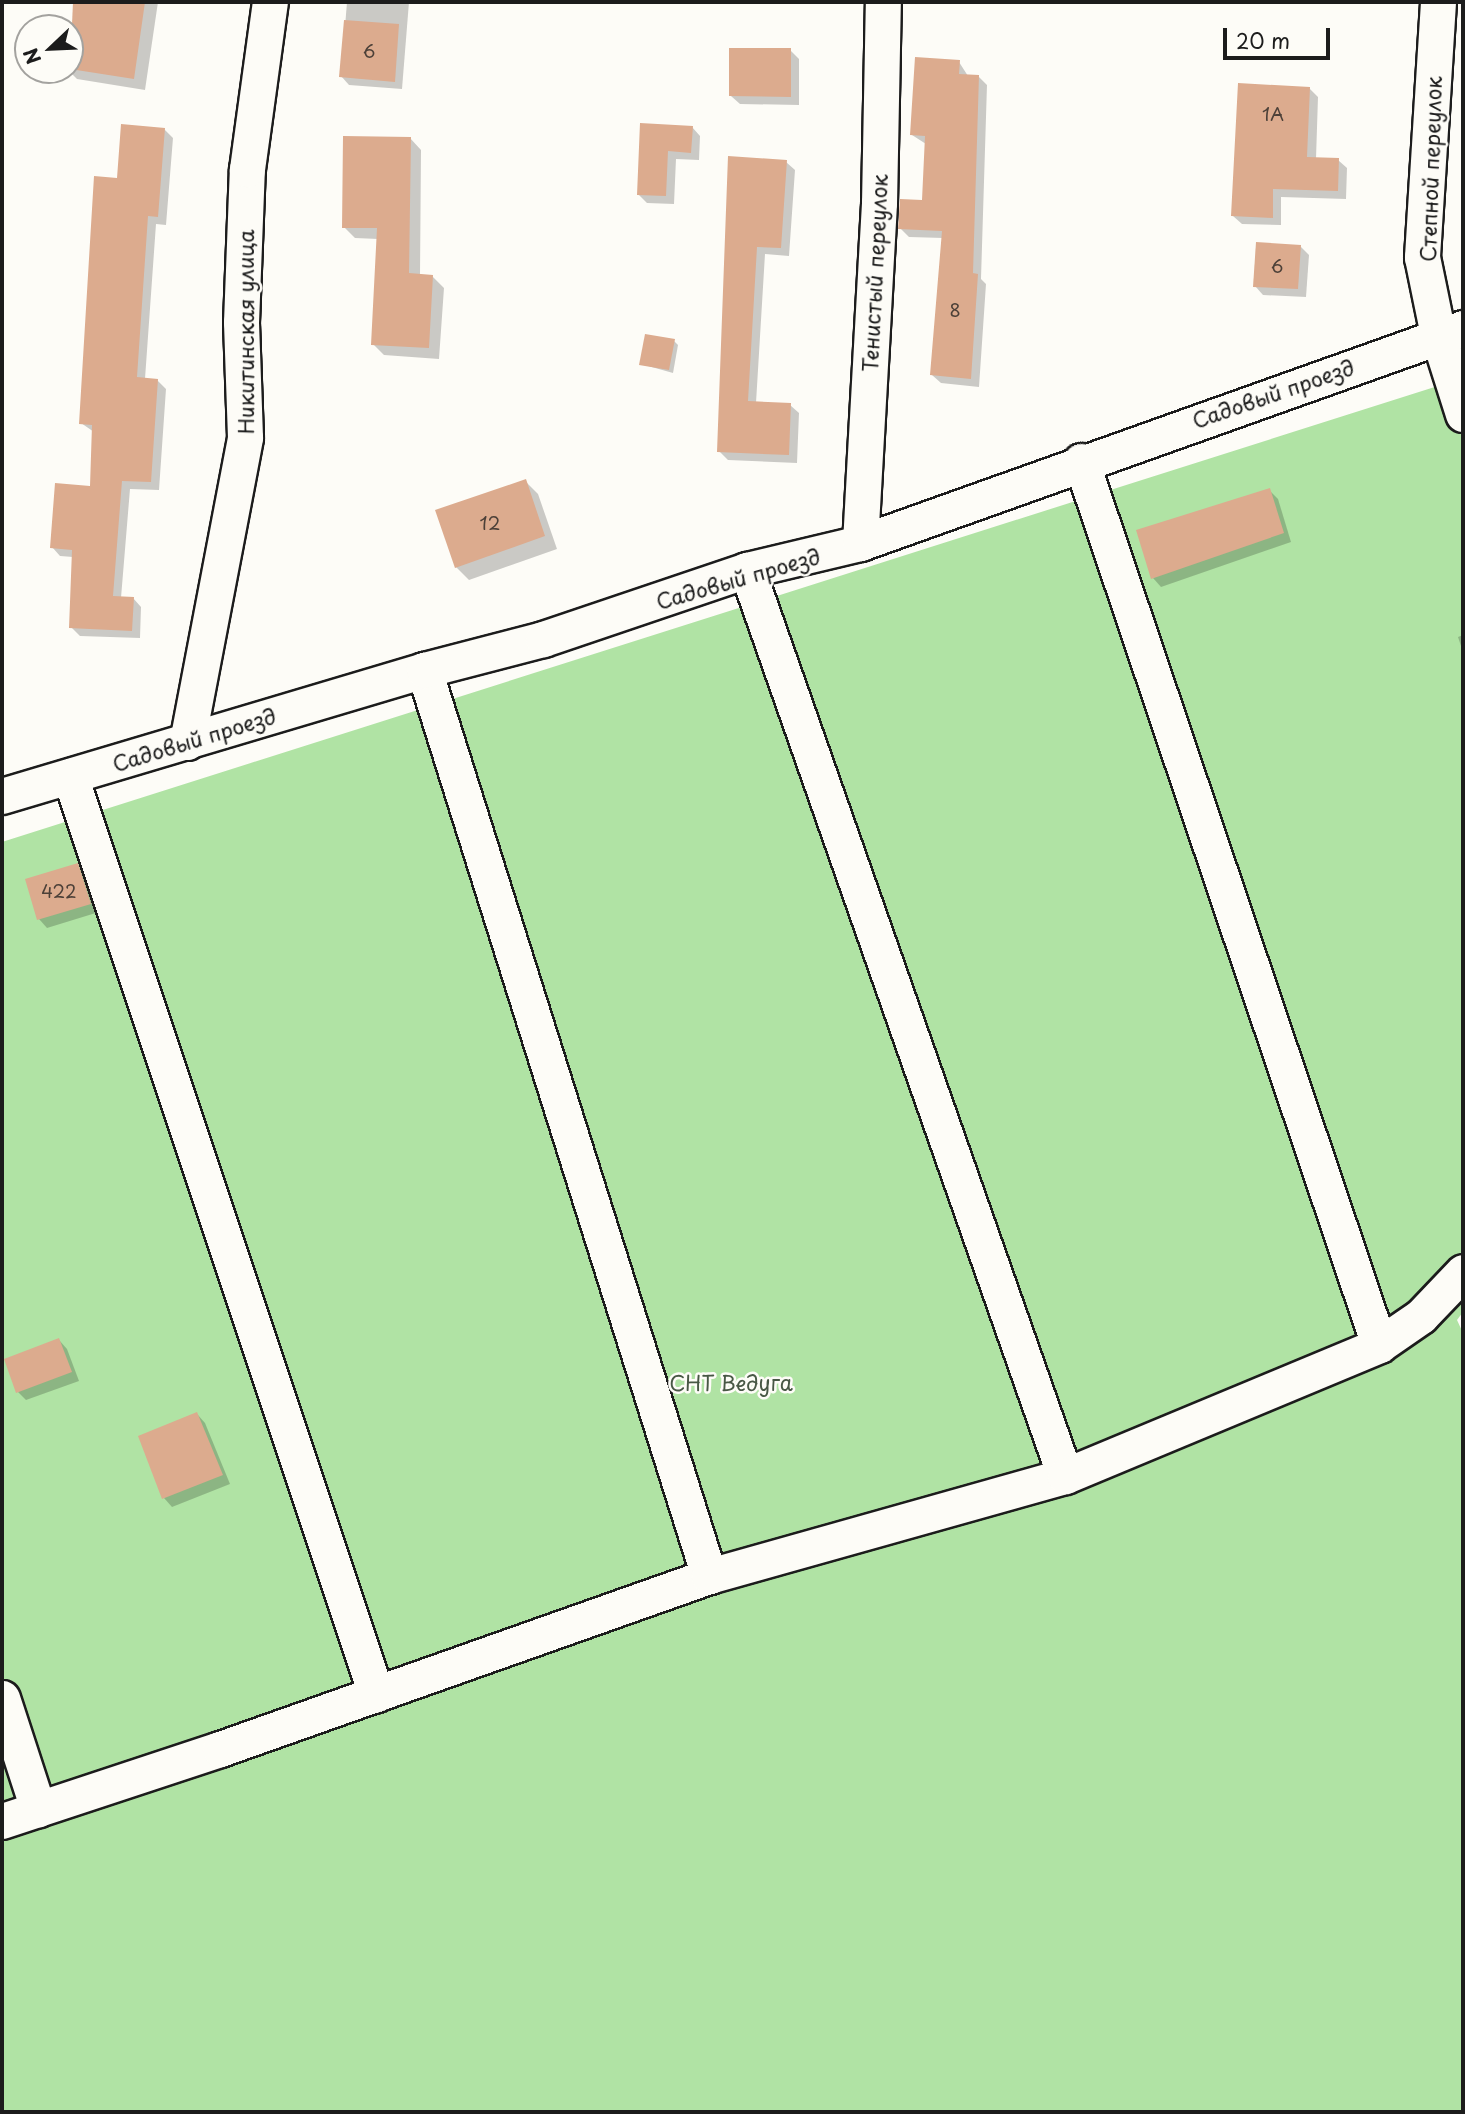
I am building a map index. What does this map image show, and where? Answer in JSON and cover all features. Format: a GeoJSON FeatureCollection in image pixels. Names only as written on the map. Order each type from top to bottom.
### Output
{"type":"FeatureCollection","features":[{"type":"Feature","properties":{"kind":"street","name":"Никитинская улица"},"geometry":{"type":"LineString","coordinates":[[187,742],[246,437],[241,322],[247,169],[270,2]]}},
{"type":"Feature","properties":{"kind":"street","name":"Тенистый переулок"},"geometry":{"type":"LineString","coordinates":[[860,543],[878,203],[883,2]]}},
{"type":"Feature","properties":{"kind":"street","name":"Степной переулок"},"geometry":{"type":"LineString","coordinates":[[1438,2],[1422,257],[1451,331],[1463,414]]}},
{"type":"Feature","properties":{"kind":"street","name":"Садовый проезд"},"geometry":{"type":"LineString","coordinates":[[2,796],[425,670],[543,639],[747,570],[860,543],[1081,461],[1451,331]]}},
{"type":"Feature","properties":{"kind":"street"},"geometry":{"type":"LineString","coordinates":[[1081,461],[1379,1345]]}},
{"type":"Feature","properties":{"kind":"street"},"geometry":{"type":"LineString","coordinates":[[747,570],[1065,1476]]}},
{"type":"Feature","properties":{"kind":"street"},"geometry":{"type":"LineString","coordinates":[[425,670],[709,1576]]}},
{"type":"Feature","properties":{"kind":"street"},"geometry":{"type":"LineString","coordinates":[[70,776],[376,1694]]}},
{"type":"Feature","properties":{"kind":"street"},"geometry":{"type":"LineString","coordinates":[[2,1821],[376,1694],[709,1576],[1065,1476],[1379,1345],[1421,1316],[1463,1272]]}},
{"type":"Feature","properties":{"kind":"street"},"geometry":{"type":"LineString","coordinates":[[2,1698],[38,1809]]}},
{"type":"Feature","properties":{"kind":"green space","name":"СНТ Ведуга"},"geometry":{"type":"Polygon","coordinates":[[[1463,378],[1463,1312],[1457,1320],[1463,1333],[1463,2112],[2,2112],[2,842],[1463,378]]]}},
{"type":"Feature","properties":{"kind":"building"},"geometry":{"type":"Polygon","coordinates":[[[73,2],[145,2],[134,79],[84,71],[84,14],[72,14],[73,2]]]}},
{"type":"Feature","properties":{"kind":"building"},"geometry":{"type":"Polygon","coordinates":[[[344,20],[399,24],[395,82],[339,77],[344,20]]]}},
{"type":"Feature","properties":{"kind":"building"},"geometry":{"type":"Polygon","coordinates":[[[729,48],[791,48],[791,97],[729,96],[729,48]]]}},
{"type":"Feature","properties":{"kind":"building"},"geometry":{"type":"Polygon","coordinates":[[[915,57],[960,60],[959,74],[979,75],[973,273],[978,274],[971,379],[930,375],[942,231],[898,229],[900,199],[922,200],[925,136],[910,135],[915,57]]]}},
{"type":"Feature","properties":{"kind":"building"},"geometry":{"type":"Polygon","coordinates":[[[1238,83],[1310,87],[1307,157],[1339,158],[1338,191],[1273,189],[1273,218],[1231,216],[1238,83]]]}},
{"type":"Feature","properties":{"kind":"building"},"geometry":{"type":"Polygon","coordinates":[[[640,123],[693,126],[691,153],[668,151],[666,196],[637,195],[640,123]]]}},
{"type":"Feature","properties":{"kind":"building"},"geometry":{"type":"Polygon","coordinates":[[[121,124],[165,128],[158,217],[148,216],[137,377],[158,379],[151,482],[122,481],[113,596],[134,597],[132,631],[69,628],[72,550],[50,548],[55,483],[90,486],[92,425],[79,424],[94,176],[117,178],[121,124]]]}},
{"type":"Feature","properties":{"kind":"building"},"geometry":{"type":"Polygon","coordinates":[[[343,136],[411,137],[409,273],[433,275],[429,348],[371,345],[377,228],[342,228],[343,136]]]}},
{"type":"Feature","properties":{"kind":"building"},"geometry":{"type":"Polygon","coordinates":[[[728,156],[787,160],[781,248],[757,247],[748,401],[791,403],[789,455],[717,452],[728,156]]]}},
{"type":"Feature","properties":{"kind":"building"},"geometry":{"type":"Polygon","coordinates":[[[1256,242],[1301,245],[1298,289],[1253,287],[1256,242]]]}},
{"type":"Feature","properties":{"kind":"building"},"geometry":{"type":"Polygon","coordinates":[[[645,334],[675,339],[669,370],[639,365],[645,334]]]}},
{"type":"Feature","properties":{"kind":"building"},"geometry":{"type":"Polygon","coordinates":[[[526,479],[545,536],[455,568],[435,510],[526,479]]]}},
{"type":"Feature","properties":{"kind":"building"},"geometry":{"type":"Polygon","coordinates":[[[1270,488],[1284,533],[1151,579],[1136,530],[1270,488]]]}},
{"type":"Feature","properties":{"kind":"building"},"geometry":{"type":"Polygon","coordinates":[[[78,863],[91,904],[37,920],[25,879],[78,863]]]}},
{"type":"Feature","properties":{"kind":"building"},"geometry":{"type":"Polygon","coordinates":[[[59,1338],[72,1372],[16,1393],[4,1359],[59,1338]]]}},
{"type":"Feature","properties":{"kind":"building"},"geometry":{"type":"Polygon","coordinates":[[[197,1412],[223,1475],[162,1499],[138,1436],[197,1412]]]}}]}
